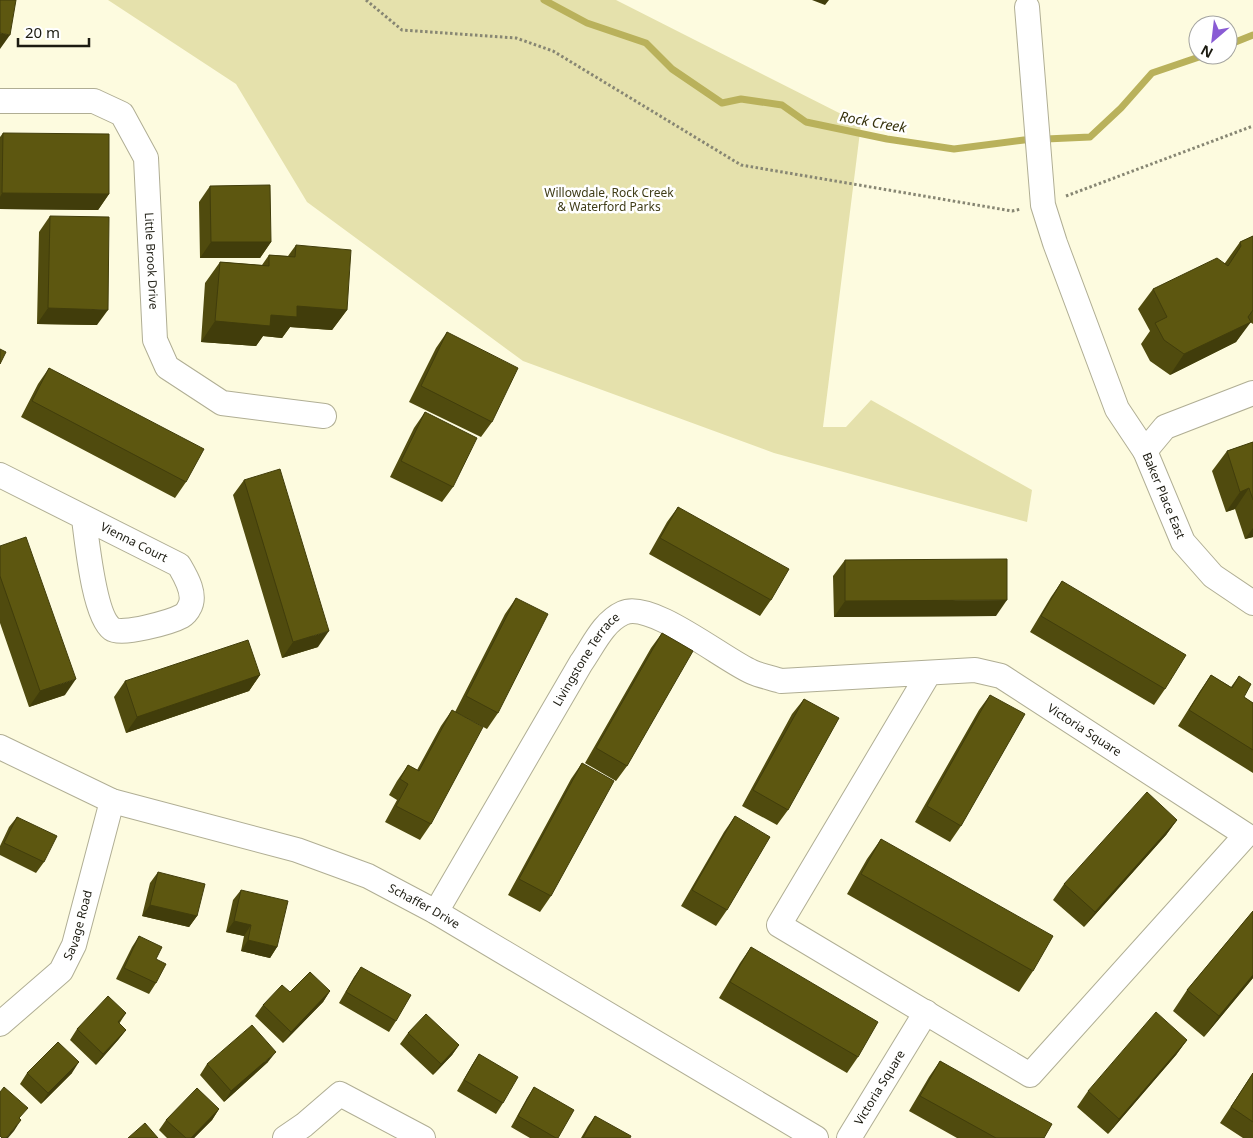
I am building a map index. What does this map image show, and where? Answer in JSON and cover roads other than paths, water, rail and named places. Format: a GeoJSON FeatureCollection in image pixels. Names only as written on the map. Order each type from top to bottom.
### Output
{"type":"FeatureCollection","features":[{"type":"Feature","properties":{"kind":"street"},"geometry":{"type":"LineString","coordinates":[[1027,7],[1043,205],[1054,243],[1117,409],[1145,451]]}},
{"type":"Feature","properties":{"kind":"street","name":"Little Brook Drive"},"geometry":{"type":"LineString","coordinates":[[0,101],[94,101],[122,114],[146,158],[155,340],[167,367],[222,403],[324,416]]}},
{"type":"Feature","properties":{"kind":"street","name":"Baker Place East"},"geometry":{"type":"LineString","coordinates":[[1253,392],[1165,427],[1145,451],[1183,542],[1213,576],[1253,603]]}},
{"type":"Feature","properties":{"kind":"street","name":"Vienna Court"},"geometry":{"type":"LineString","coordinates":[[0,475],[84,519],[180,565],[191,589],[190,608],[182,616],[130,631],[120,632],[112,629],[105,621],[94,589],[84,519]]}},
{"type":"Feature","properties":{"kind":"street","name":"Livingstone Terrace"},"geometry":{"type":"LineString","coordinates":[[436,912],[581,663],[608,624],[624,613],[638,611],[657,617],[752,672],[781,681],[929,673]]}},
{"type":"Feature","properties":{"kind":"street","name":"Victoria Square"},"geometry":{"type":"LineString","coordinates":[[975,670],[1001,676],[1246,835],[1030,1075],[780,925],[929,673],[975,670]]}},
{"type":"Feature","properties":{"kind":"street","name":"Schaffer Drive"},"geometry":{"type":"LineString","coordinates":[[0,747],[112,801],[297,850],[368,876],[436,912],[816,1138]]}},
{"type":"Feature","properties":{"kind":"street","name":"Savage Road"},"geometry":{"type":"LineString","coordinates":[[0,1024],[61,971],[74,945],[112,801]]}},
{"type":"Feature","properties":{"kind":"street","name":"Victoria Square"},"geometry":{"type":"LineString","coordinates":[[849,1138],[926,1012]]}},
{"type":"Feature","properties":{"kind":"street"},"geometry":{"type":"LineString","coordinates":[[285,1138],[304,1126],[340,1094],[422,1138]]}},
{"type":"Feature","properties":{"kind":"waterway","name":"Rock Creek"},"geometry":{"type":"LineString","coordinates":[[544,0],[587,23],[646,43],[672,69],[722,103],[741,99],[782,105],[806,122],[887,139],[954,149],[1024,140],[1090,137],[1121,108],[1152,73],[1188,61]]}},
{"type":"Feature","properties":{"kind":"waterway","name":"Rock Creek"},"geometry":{"type":"LineString","coordinates":[[1238,41],[1253,35]]}},
{"type":"Feature","properties":{"kind":"park label","name":"Willowdale, Rock Creek & Waterford Parks"},"geometry":{"type":"Point","coordinates":[609,200]}}]}
